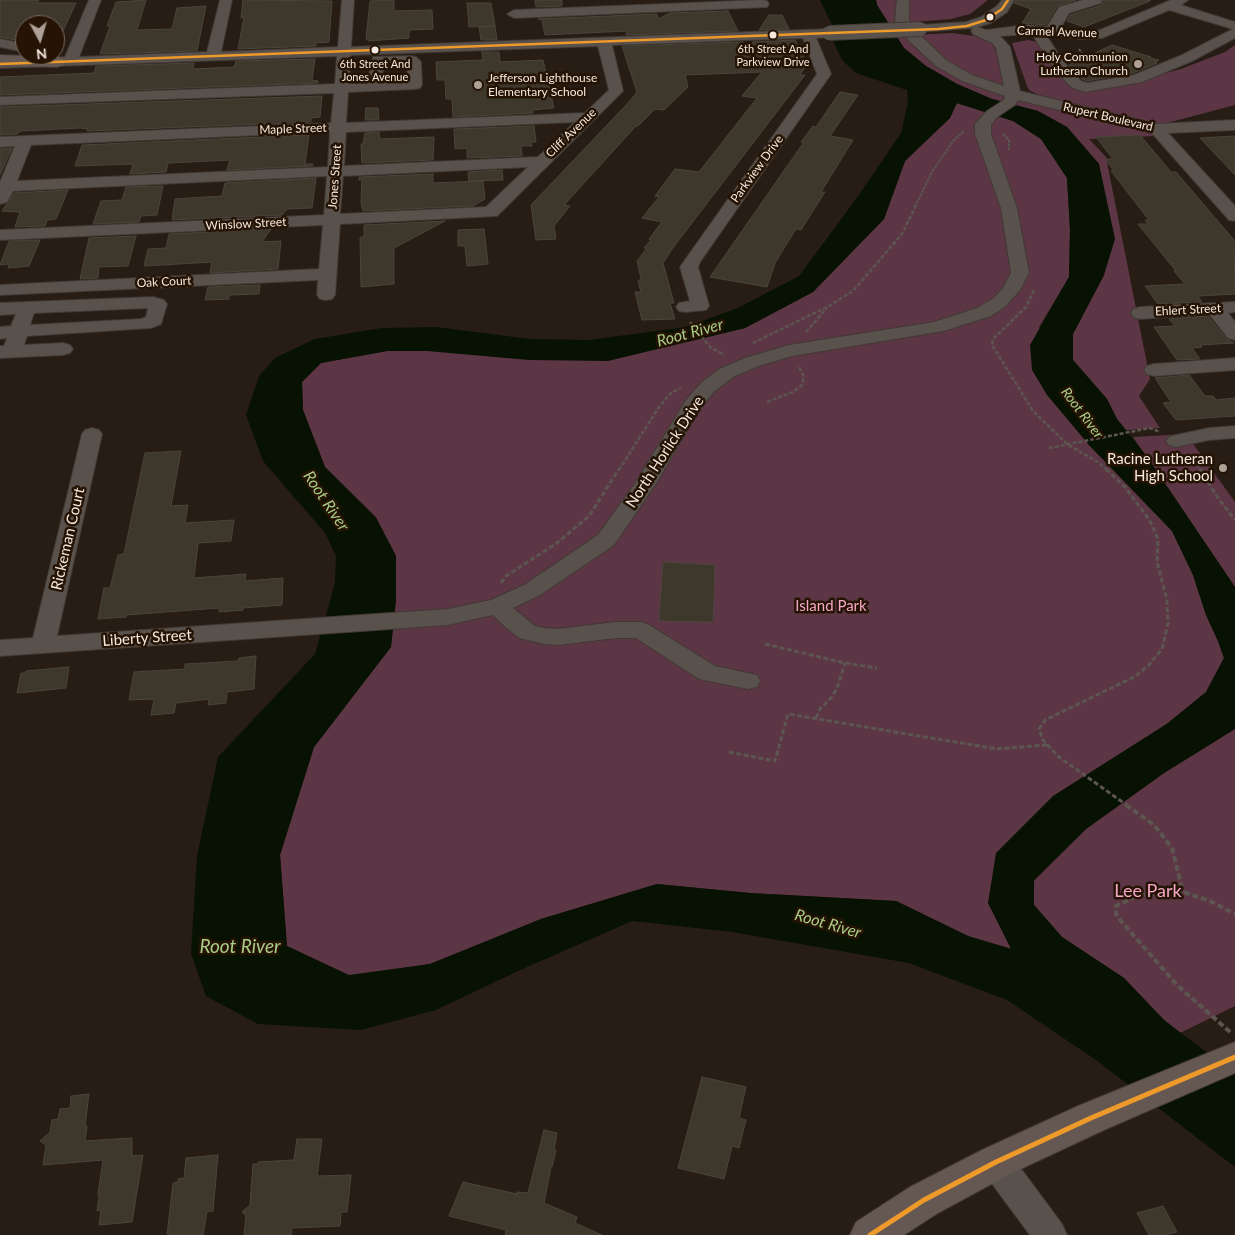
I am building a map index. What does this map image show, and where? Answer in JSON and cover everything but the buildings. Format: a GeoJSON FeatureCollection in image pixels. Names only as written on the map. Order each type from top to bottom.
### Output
{"type":"FeatureCollection","features":[{"type":"Feature","properties":{"kind":"main road"},"geometry":{"type":"LineString","coordinates":[[0,60],[15,60]]}},
{"type":"Feature","properties":{"kind":"main road"},"geometry":{"type":"LineString","coordinates":[[870,1235],[924,1200],[996,1162],[1092,1118],[1235,1057]]}},
{"type":"Feature","properties":{"kind":"street"},"geometry":{"type":"LineString","coordinates":[[65,59],[70,46],[95,0]]}},
{"type":"Feature","properties":{"kind":"street"},"geometry":{"type":"LineString","coordinates":[[213,56],[226,0]]}},
{"type":"Feature","properties":{"kind":"street","name":"Jones Street"},"geometry":{"type":"LineString","coordinates":[[326,295],[348,0]]}},
{"type":"Feature","properties":{"kind":"street"},"geometry":{"type":"LineString","coordinates":[[511,0],[520,44]]}},
{"type":"Feature","properties":{"kind":"street","name":"Rupert Boulevard"},"geometry":{"type":"LineString","coordinates":[[903,0],[902,20],[913,37],[941,63],[967,78],[1012,98],[1156,129],[1235,125]]}},
{"type":"Feature","properties":{"kind":"street"},"geometry":{"type":"LineString","coordinates":[[65,62],[808,34],[967,26],[992,17],[1002,9],[1008,0]]}},
{"type":"Feature","properties":{"kind":"street"},"geometry":{"type":"LineString","coordinates":[[1051,32],[1064,10],[1096,0]]}},
{"type":"Feature","properties":{"kind":"street","name":"Carmel Avenue"},"geometry":{"type":"LineString","coordinates":[[986,34],[1026,29],[1082,35],[1102,34],[1182,0]]}},
{"type":"Feature","properties":{"kind":"street"},"geometry":{"type":"LineString","coordinates":[[514,14],[763,2]]}},
{"type":"Feature","properties":{"kind":"street"},"geometry":{"type":"LineString","coordinates":[[744,36],[763,2]]}},
{"type":"Feature","properties":{"kind":"street"},"geometry":{"type":"LineString","coordinates":[[1169,6],[1235,26]]}},
{"type":"Feature","properties":{"kind":"street"},"geometry":{"type":"LineString","coordinates":[[967,26],[997,40],[1003,47],[1012,98]]}},
{"type":"Feature","properties":{"kind":"street"},"geometry":{"type":"LineString","coordinates":[[1036,30],[1058,64],[1076,84],[1085,88],[1137,79],[1188,58],[1235,33]]}},
{"type":"Feature","properties":{"kind":"street","name":"Parkview Drive"},"geometry":{"type":"LineString","coordinates":[[691,311],[689,267],[691,262],[824,74],[808,34]]}},
{"type":"Feature","properties":{"kind":"street","name":"Cliff Avenue"},"geometry":{"type":"LineString","coordinates":[[491,212],[616,91],[604,41]]}},
{"type":"Feature","properties":{"kind":"street"},"geometry":{"type":"LineString","coordinates":[[0,43],[15,46]]}},
{"type":"Feature","properties":{"kind":"street"},"geometry":{"type":"LineString","coordinates":[[0,64],[15,64]]}},
{"type":"Feature","properties":{"kind":"street"},"geometry":{"type":"LineString","coordinates":[[0,101],[373,88]]}},
{"type":"Feature","properties":{"kind":"street","name":"North Horlick Drive"},"geometry":{"type":"LineString","coordinates":[[294,628],[463,615],[498,606],[532,590],[606,540],[646,482],[693,404],[726,373],[752,362],[790,351],[937,327],[984,312],[1000,302],[1011,290],[1020,273],[1009,208],[983,134],[983,124],[1012,98]]}},
{"type":"Feature","properties":{"kind":"street","name":"Maple Street"},"geometry":{"type":"LineString","coordinates":[[0,142],[587,117]]}},
{"type":"Feature","properties":{"kind":"street"},"geometry":{"type":"LineString","coordinates":[[1156,129],[1235,216]]}},
{"type":"Feature","properties":{"kind":"street"},"geometry":{"type":"LineString","coordinates":[[25,141],[2,193],[335,171],[542,162]]}},
{"type":"Feature","properties":{"kind":"street","name":"Winslow Street"},"geometry":{"type":"LineString","coordinates":[[0,235],[491,212]]}},
{"type":"Feature","properties":{"kind":"street","name":"Oak Court"},"geometry":{"type":"LineString","coordinates":[[0,290],[328,274]]}},
{"type":"Feature","properties":{"kind":"street"},"geometry":{"type":"LineString","coordinates":[[0,309],[153,302],[158,304],[154,320],[144,324],[9,332]]}},
{"type":"Feature","properties":{"kind":"street"},"geometry":{"type":"LineString","coordinates":[[27,308],[9,332],[6,352],[63,349]]}},
{"type":"Feature","properties":{"kind":"street","name":"Ehlert Street"},"geometry":{"type":"LineString","coordinates":[[1140,313],[1235,308]]}},
{"type":"Feature","properties":{"kind":"street"},"geometry":{"type":"LineString","coordinates":[[1215,309],[1235,334]]}},
{"type":"Feature","properties":{"kind":"street"},"geometry":{"type":"LineString","coordinates":[[1154,370],[1235,364]]}},
{"type":"Feature","properties":{"kind":"street"},"geometry":{"type":"LineString","coordinates":[[1176,441],[1209,434],[1235,432]]}},
{"type":"Feature","properties":{"kind":"street","name":"Rickeman Court"},"geometry":{"type":"LineString","coordinates":[[43,645],[92,434]]}},
{"type":"Feature","properties":{"kind":"street"},"geometry":{"type":"LineString","coordinates":[[498,606],[527,632],[544,636],[558,637],[616,630],[641,630],[708,673],[748,681]]}},
{"type":"Feature","properties":{"kind":"street","name":"Liberty Street"},"geometry":{"type":"LineString","coordinates":[[0,648],[294,628]]}},
{"type":"Feature","properties":{"kind":"street"},"geometry":{"type":"LineString","coordinates":[[996,1162],[1050,1235]]}},
{"type":"Feature","properties":{"kind":"path"},"geometry":{"type":"LineString","coordinates":[[691,311],[708,344]]}},
{"type":"Feature","properties":{"kind":"path"},"geometry":{"type":"LineString","coordinates":[[767,402],[793,392],[802,385]]}},
{"type":"Feature","properties":{"kind":"path"},"geometry":{"type":"LineString","coordinates":[[1050,448],[1140,430]]}},
{"type":"Feature","properties":{"kind":"path"},"geometry":{"type":"LineString","coordinates":[[1176,441],[1190,452],[1235,520]]}},
{"type":"Feature","properties":{"kind":"path"},"geometry":{"type":"LineString","coordinates":[[1067,444],[1098,462],[1111,474],[1125,487],[1150,521],[1158,539],[1157,562],[1167,600],[1168,623],[1162,649],[1148,666],[1134,677],[1045,720],[1041,724],[1040,734],[1059,757],[1154,825],[1172,848],[1178,863],[1183,892]]}},
{"type":"Feature","properties":{"kind":"path"},"geometry":{"type":"LineString","coordinates":[[765,644],[845,664],[877,668]]}},
{"type":"Feature","properties":{"kind":"path"},"geometry":{"type":"LineString","coordinates":[[816,718],[820,709],[838,688],[845,664]]}},
{"type":"Feature","properties":{"kind":"path"},"geometry":{"type":"LineString","coordinates":[[729,752],[775,760],[788,714],[997,749],[1048,745]]}},
{"type":"Feature","properties":{"kind":"path"},"geometry":{"type":"LineString","coordinates":[[1235,914],[1210,901],[1183,892],[1161,892],[1137,896],[1116,906],[1116,914],[1121,921],[1177,985],[1235,1035]]}},
{"type":"Feature","properties":{"kind":"green space"},"geometry":{"type":"Polygon","coordinates":[[[876,0],[988,0],[970,14],[951,19],[889,24],[877,5],[876,0]]]}},
{"type":"Feature","properties":{"kind":"green space"},"geometry":{"type":"Polygon","coordinates":[[[952,33],[975,36],[991,42],[996,51],[1005,93],[1149,132],[1156,136],[1089,139],[1106,157],[1150,379],[1139,396],[1160,428],[1126,430],[1117,419],[1107,399],[1073,360],[1073,334],[1104,275],[1099,164],[1067,127],[1038,111],[992,99],[957,84],[926,66],[904,48],[896,36],[952,33]]]}},
{"type":"Feature","properties":{"kind":"green space"},"geometry":{"type":"Polygon","coordinates":[[[1028,40],[1042,43],[1065,81],[1075,88],[1103,89],[1181,69],[1225,52],[1235,45],[1235,105],[1167,123],[1156,123],[1039,95],[1029,90],[1012,43],[1028,40]]]}},
{"type":"Feature","properties":{"kind":"green space","name":"Island Park"},"geometry":{"type":"Polygon","coordinates":[[[956,103],[1013,121],[1041,139],[1067,178],[1070,230],[1069,277],[1039,327],[1089,445],[1172,531],[1193,575],[1206,615],[1224,658],[1206,692],[1168,723],[988,903],[1012,949],[968,936],[896,901],[750,893],[657,884],[541,919],[430,964],[349,976],[287,946],[280,855],[314,747],[391,647],[396,599],[396,556],[376,517],[325,467],[303,410],[302,382],[321,363],[387,351],[687,342],[745,328],[813,292],[884,219],[905,161],[950,118],[956,103]]]}},
{"type":"Feature","properties":{"kind":"green space"},"geometry":{"type":"Polygon","coordinates":[[[1186,434],[1235,502],[1235,587],[1133,437],[1186,434]]]}},
{"type":"Feature","properties":{"kind":"green space","name":"Lee Park"},"geometry":{"type":"Polygon","coordinates":[[[1235,729],[1235,1006],[1180,1033],[1164,1020],[1124,978],[1062,937],[1034,905],[1034,881],[1086,829],[1164,773],[1235,729]]]}},
{"type":"Feature","properties":{"kind":"water","name":"Root River"},"geometry":{"type":"Polygon","coordinates":[[[820,0],[876,0],[877,5],[904,48],[926,66],[957,84],[992,99],[1038,111],[1067,127],[1099,164],[1115,239],[1104,275],[1073,334],[1073,360],[1107,399],[1117,419],[1148,458],[1235,587],[1235,729],[1164,773],[1086,829],[1034,880],[1034,905],[1062,937],[1124,978],[1164,1020],[1235,1074],[1235,1167],[1096,1060],[1007,1000],[909,963],[732,932],[632,921],[518,971],[436,1010],[361,1030],[258,1024],[206,996],[191,953],[197,856],[218,757],[315,654],[335,583],[336,556],[325,533],[263,461],[246,415],[259,376],[275,358],[315,339],[382,328],[436,327],[530,339],[589,340],[686,327],[738,308],[799,276],[859,195],[901,133],[908,103],[907,90],[856,73],[842,60],[826,26],[832,25],[820,0]],[[957,103],[950,118],[905,161],[884,219],[813,292],[745,328],[608,361],[529,360],[427,351],[387,351],[321,363],[302,382],[303,410],[325,467],[376,518],[396,556],[396,599],[391,647],[314,747],[280,855],[287,946],[349,975],[430,964],[541,919],[657,884],[750,893],[896,901],[968,936],[1011,949],[988,903],[996,853],[1053,796],[1168,723],[1206,692],[1224,658],[1206,615],[1193,575],[1172,531],[1089,445],[1047,395],[1032,370],[1030,345],[1069,277],[1070,230],[1067,178],[1041,139],[1013,121],[957,103]]]}},
{"type":"Feature","properties":{"kind":"transit line"},"geometry":{"type":"LineString","coordinates":[[0,64],[938,29],[967,26],[986,20],[1002,9],[1008,0]]}},
{"type":"Feature","properties":{"kind":"transit line"},"geometry":{"type":"LineString","coordinates":[[870,1235],[924,1200],[996,1162],[1091,1118],[1235,1057]]}},
{"type":"Feature","properties":{"kind":"place","name":"6th Street And Parkview Drive"},"geometry":{"type":"Point","coordinates":[773,35]}},
{"type":"Feature","properties":{"kind":"place","name":"6th Street And Jones Avenue"},"geometry":{"type":"Point","coordinates":[375,50]}},
{"type":"Feature","properties":{"kind":"place","name":"Holy Communion Lutheran Church"},"geometry":{"type":"Point","coordinates":[1138,64]}},
{"type":"Feature","properties":{"kind":"place","name":"Jefferson Lighthouse Elementary School"},"geometry":{"type":"Point","coordinates":[478,85]}},
{"type":"Feature","properties":{"kind":"place","name":"Racine Lutheran High School"},"geometry":{"type":"Point","coordinates":[1223,468]}}]}
